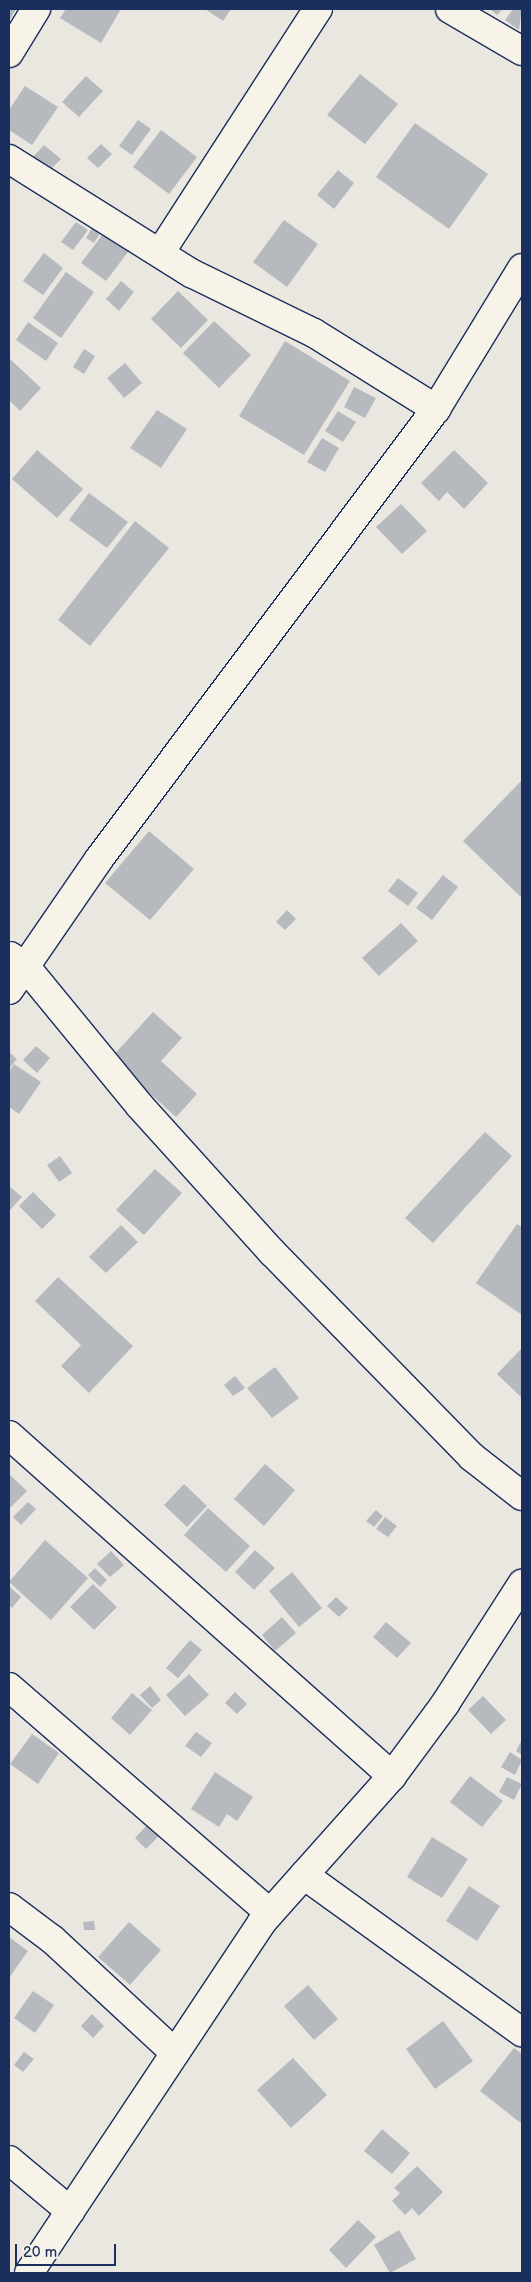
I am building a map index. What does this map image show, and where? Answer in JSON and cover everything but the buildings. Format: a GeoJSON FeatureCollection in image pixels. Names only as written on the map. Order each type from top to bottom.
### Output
{"type":"FeatureCollection","features":[{"type":"Feature","properties":{"kind":"street"},"geometry":{"type":"LineString","coordinates":[[9,54],[36,9]]}},
{"type":"Feature","properties":{"kind":"street"},"geometry":{"type":"LineString","coordinates":[[160,253],[318,9]]}},
{"type":"Feature","properties":{"kind":"street"},"geometry":{"type":"LineString","coordinates":[[450,9],[522,51]]}},
{"type":"Feature","properties":{"kind":"street"},"geometry":{"type":"LineString","coordinates":[[9,159],[191,273],[314,333],[436,409]]}},
{"type":"Feature","properties":{"kind":"street"},"geometry":{"type":"LineString","coordinates":[[9,990],[17,960],[99,859],[436,409],[522,268]]}},
{"type":"Feature","properties":{"kind":"street"},"geometry":{"type":"LineString","coordinates":[[17,960],[140,1106],[272,1252],[472,1458],[522,1496]]}},
{"type":"Feature","properties":{"kind":"street"},"geometry":{"type":"LineString","coordinates":[[9,1435],[392,1776]]}},
{"type":"Feature","properties":{"kind":"street"},"geometry":{"type":"LineString","coordinates":[[29,2273],[270,1914],[392,1776],[444,1704],[522,1584]]}},
{"type":"Feature","properties":{"kind":"street"},"geometry":{"type":"LineString","coordinates":[[9,1687],[270,1914]]}},
{"type":"Feature","properties":{"kind":"street"},"geometry":{"type":"LineString","coordinates":[[304,1875],[522,2032]]}},
{"type":"Feature","properties":{"kind":"street"},"geometry":{"type":"LineString","coordinates":[[9,1906],[53,1940],[175,2053]]}},
{"type":"Feature","properties":{"kind":"street"},"geometry":{"type":"LineString","coordinates":[[9,2160],[70,2210]]}},
{"type":"Feature","properties":{"kind":"street"},"geometry":{"type":"LineString","coordinates":[[9,2269],[13,2273]]}}]}
